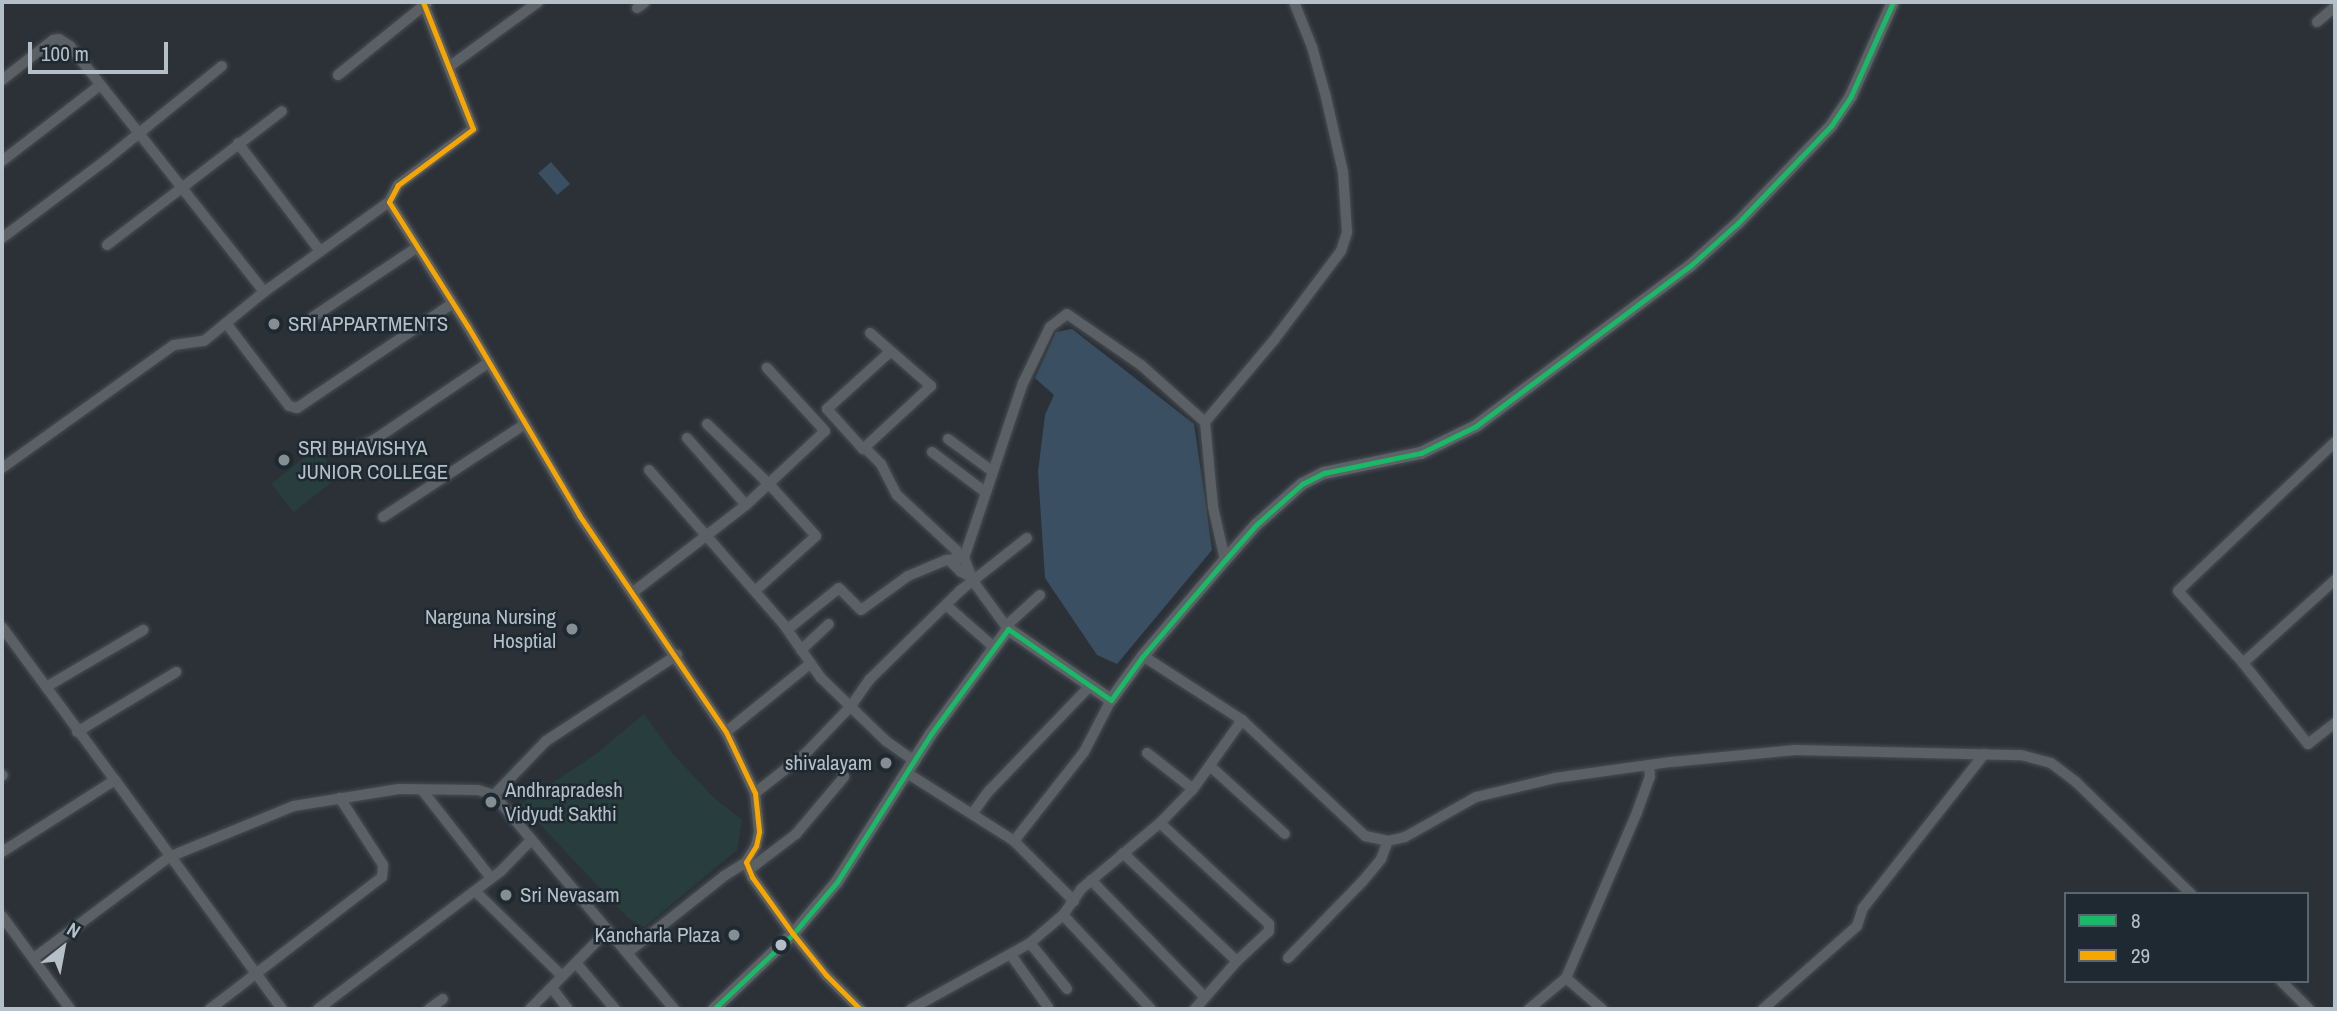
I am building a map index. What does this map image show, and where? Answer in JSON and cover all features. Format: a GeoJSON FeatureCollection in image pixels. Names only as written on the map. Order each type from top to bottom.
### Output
{"type":"FeatureCollection","features":[{"type":"Feature","properties":{"kind":"main road"},"geometry":{"type":"LineString","coordinates":[[714,1009],[793,934],[836,882],[931,734],[995,648],[1007,627],[1111,700],[1143,656],[1225,560],[1256,525],[1301,484],[1324,473],[1421,453],[1476,426],[1690,267],[1738,223],[1831,126],[1851,96],[1893,2]]}},
{"type":"Feature","properties":{"kind":"street"},"geometry":{"type":"LineString","coordinates":[[450,66],[538,2]]}},
{"type":"Feature","properties":{"kind":"street"},"geometry":{"type":"LineString","coordinates":[[1205,422],[1282,329],[1341,251],[1347,232],[1343,172],[1326,97],[1312,47],[1294,2]]}},
{"type":"Feature","properties":{"kind":"street"},"geometry":{"type":"LineString","coordinates":[[2,468],[174,345],[204,341],[264,292],[389,202],[398,185],[473,129],[425,3],[338,75]]}},
{"type":"Feature","properties":{"kind":"street"},"geometry":{"type":"LineString","coordinates":[[2316,22],[2335,7]]}},
{"type":"Feature","properties":{"kind":"street"},"geometry":{"type":"LineString","coordinates":[[2,80],[52,40],[59,39],[69,46],[264,292]]}},
{"type":"Feature","properties":{"kind":"street"},"geometry":{"type":"LineString","coordinates":[[2,238],[222,66]]}},
{"type":"Feature","properties":{"kind":"street"},"geometry":{"type":"LineString","coordinates":[[2,161],[99,86]]}},
{"type":"Feature","properties":{"kind":"street"},"geometry":{"type":"LineString","coordinates":[[107,245],[282,111]]}},
{"type":"Feature","properties":{"kind":"street"},"geometry":{"type":"LineString","coordinates":[[238,143],[320,251]]}},
{"type":"Feature","properties":{"kind":"street"},"geometry":{"type":"LineString","coordinates":[[389,202],[489,362],[579,515],[677,655],[726,732],[755,793],[759,832],[748,866]]}},
{"type":"Feature","properties":{"kind":"street"},"geometry":{"type":"LineString","coordinates":[[313,317],[416,248]]}},
{"type":"Feature","properties":{"kind":"street"},"geometry":{"type":"LineString","coordinates":[[226,323],[289,406],[297,408],[452,304]]}},
{"type":"Feature","properties":{"kind":"street"},"geometry":{"type":"LineString","coordinates":[[788,629],[839,588],[861,610],[908,576],[957,558],[985,492],[1023,383],[1050,327],[1067,314],[1141,365],[1205,422],[1213,507],[1225,560]]}},
{"type":"Feature","properties":{"kind":"street"},"geometry":{"type":"LineString","coordinates":[[864,447],[931,386],[870,333]]}},
{"type":"Feature","properties":{"kind":"street"},"geometry":{"type":"LineString","coordinates":[[891,351],[827,409],[881,464],[897,495],[956,550],[957,558],[1007,627],[1040,595]]}},
{"type":"Feature","properties":{"kind":"street"},"geometry":{"type":"LineString","coordinates":[[360,446],[374,440],[489,362]]}},
{"type":"Feature","properties":{"kind":"street"},"geometry":{"type":"LineString","coordinates":[[767,368],[825,431]]}},
{"type":"Feature","properties":{"kind":"street"},"geometry":{"type":"LineString","coordinates":[[632,593],[746,505],[836,421]]}},
{"type":"Feature","properties":{"kind":"street"},"geometry":{"type":"LineString","coordinates":[[383,517],[525,424]]}},
{"type":"Feature","properties":{"kind":"street"},"geometry":{"type":"LineString","coordinates":[[707,424],[769,484],[816,537],[755,591]]}},
{"type":"Feature","properties":{"kind":"street"},"geometry":{"type":"LineString","coordinates":[[687,438],[746,505]]}},
{"type":"Feature","properties":{"kind":"street"},"geometry":{"type":"LineString","coordinates":[[948,439],[992,471]]}},
{"type":"Feature","properties":{"kind":"street"},"geometry":{"type":"LineString","coordinates":[[2335,442],[2178,592],[2242,663],[2308,744],[2335,723]]}},
{"type":"Feature","properties":{"kind":"street"},"geometry":{"type":"LineString","coordinates":[[932,452],[985,492]]}},
{"type":"Feature","properties":{"kind":"street"},"geometry":{"type":"LineString","coordinates":[[649,470],[788,629],[821,678],[886,741],[915,761]]}},
{"type":"Feature","properties":{"kind":"street"},"geometry":{"type":"LineString","coordinates":[[755,793],[805,754],[851,706],[870,679],[972,578],[1027,538]]}},
{"type":"Feature","properties":{"kind":"street"},"geometry":{"type":"LineString","coordinates":[[2242,663],[2335,580]]}},
{"type":"Feature","properties":{"kind":"street"},"geometry":{"type":"LineString","coordinates":[[946,605],[995,648]]}},
{"type":"Feature","properties":{"kind":"street"},"geometry":{"type":"LineString","coordinates":[[801,650],[829,624]]}},
{"type":"Feature","properties":{"kind":"street"},"geometry":{"type":"LineString","coordinates":[[2,627],[282,1009]]}},
{"type":"Feature","properties":{"kind":"street"},"geometry":{"type":"LineString","coordinates":[[46,687],[142,630]]}},
{"type":"Feature","properties":{"kind":"street"},"geometry":{"type":"LineString","coordinates":[[2,650],[13,642]]}},
{"type":"Feature","properties":{"kind":"street"},"geometry":{"type":"LineString","coordinates":[[494,795],[546,741],[677,655]]}},
{"type":"Feature","properties":{"kind":"street"},"geometry":{"type":"LineString","coordinates":[[1143,656],[1242,720],[1365,836],[1388,841],[1405,837],[1476,797],[1555,778],[1649,765],[1795,750],[2021,755],[2051,763],[2076,782],[2189,892]]}},
{"type":"Feature","properties":{"kind":"street"},"geometry":{"type":"LineString","coordinates":[[726,732],[811,663]]}},
{"type":"Feature","properties":{"kind":"street"},"geometry":{"type":"LineString","coordinates":[[77,732],[176,673]]}},
{"type":"Feature","properties":{"kind":"street"},"geometry":{"type":"LineString","coordinates":[[972,814],[989,791],[1090,686]]}},
{"type":"Feature","properties":{"kind":"street"},"geometry":{"type":"LineString","coordinates":[[1014,841],[1084,752],[1111,700]]}},
{"type":"Feature","properties":{"kind":"street"},"geometry":{"type":"LineString","coordinates":[[911,1009],[1011,955],[1063,915],[1091,880],[1160,822],[1193,789],[1242,720]]}},
{"type":"Feature","properties":{"kind":"street"},"geometry":{"type":"LineString","coordinates":[[1147,753],[1193,789]]}},
{"type":"Feature","properties":{"kind":"street"},"geometry":{"type":"LineString","coordinates":[[1763,1009],[1857,926],[1863,908],[1984,754]]}},
{"type":"Feature","properties":{"kind":"street"},"geometry":{"type":"LineString","coordinates":[[1529,1009],[1566,978],[1637,812],[1650,777],[1649,765]]}},
{"type":"Feature","properties":{"kind":"street"},"geometry":{"type":"LineString","coordinates":[[1210,766],[1285,834]]}},
{"type":"Feature","properties":{"kind":"street"},"geometry":{"type":"LineString","coordinates":[[907,773],[1014,841],[1074,901]]}},
{"type":"Feature","properties":{"kind":"street"},"geometry":{"type":"LineString","coordinates":[[628,953],[724,876],[748,866],[796,834],[844,777]]}},
{"type":"Feature","properties":{"kind":"street"},"geometry":{"type":"LineString","coordinates":[[2,852],[115,780]]}},
{"type":"Feature","properties":{"kind":"street"},"geometry":{"type":"LineString","coordinates":[[34,958],[169,858],[295,806],[399,789],[478,790],[494,795],[674,1009]]}},
{"type":"Feature","properties":{"kind":"street"},"geometry":{"type":"LineString","coordinates":[[422,790],[491,878]]}},
{"type":"Feature","properties":{"kind":"street"},"geometry":{"type":"LineString","coordinates":[[210,1009],[383,874],[383,865],[340,798]]}},
{"type":"Feature","properties":{"kind":"street"},"geometry":{"type":"LineString","coordinates":[[1160,822],[1269,924],[1269,930],[1204,996],[1195,1009]]}},
{"type":"Feature","properties":{"kind":"street"},"geometry":{"type":"LineString","coordinates":[[318,1009],[475,891],[531,840]]}},
{"type":"Feature","properties":{"kind":"street"},"geometry":{"type":"LineString","coordinates":[[1288,958],[1362,882],[1381,859],[1388,841]]}},
{"type":"Feature","properties":{"kind":"street"},"geometry":{"type":"LineString","coordinates":[[1123,853],[1237,961]]}},
{"type":"Feature","properties":{"kind":"street"},"geometry":{"type":"LineString","coordinates":[[748,866],[793,934],[826,975],[860,1009]]}},
{"type":"Feature","properties":{"kind":"street"},"geometry":{"type":"LineString","coordinates":[[1091,880],[1204,996]]}},
{"type":"Feature","properties":{"kind":"street"},"geometry":{"type":"LineString","coordinates":[[475,891],[562,976]]}},
{"type":"Feature","properties":{"kind":"street"},"geometry":{"type":"LineString","coordinates":[[1063,915],[1151,1009]]}},
{"type":"Feature","properties":{"kind":"street"},"geometry":{"type":"LineString","coordinates":[[2,916],[70,1009]]}},
{"type":"Feature","properties":{"kind":"street"},"geometry":{"type":"LineString","coordinates":[[530,1009],[607,931]]}},
{"type":"Feature","properties":{"kind":"street"},"geometry":{"type":"LineString","coordinates":[[1030,943],[1067,989]]}},
{"type":"Feature","properties":{"kind":"street"},"geometry":{"type":"LineString","coordinates":[[1011,955],[1048,1007]]}},
{"type":"Feature","properties":{"kind":"street"},"geometry":{"type":"LineString","coordinates":[[576,963],[615,1009]]}},
{"type":"Feature","properties":{"kind":"street"},"geometry":{"type":"LineString","coordinates":[[1566,978],[1602,1009]]}},
{"type":"Feature","properties":{"kind":"street"},"geometry":{"type":"LineString","coordinates":[[2283,983],[2309,1009]]}},
{"type":"Feature","properties":{"kind":"street"},"geometry":{"type":"LineString","coordinates":[[552,988],[568,1009]]}},
{"type":"Feature","properties":{"kind":"street"},"geometry":{"type":"LineString","coordinates":[[429,1009],[443,999]]}},
{"type":"Feature","properties":{"kind":"green space"},"geometry":{"type":"Polygon","coordinates":[[[317,448],[339,476],[293,512],[271,484],[317,448]]]}},
{"type":"Feature","properties":{"kind":"green space"},"geometry":{"type":"Polygon","coordinates":[[[644,714],[673,754],[714,798],[742,820],[737,850],[644,927],[628,918],[521,804],[596,754],[644,714]]]}},
{"type":"Feature","properties":{"kind":"water"},"geometry":{"type":"Polygon","coordinates":[[[551,162],[570,184],[557,195],[538,173],[551,162]]]}},
{"type":"Feature","properties":{"kind":"water"},"geometry":{"type":"Polygon","coordinates":[[[1072,329],[1194,424],[1212,550],[1117,664],[1097,655],[1045,578],[1038,472],[1045,415],[1054,395],[1035,378],[1056,332],[1072,329]]]}},
{"type":"Feature","properties":{"kind":"transit line","name":"29"},"geometry":{"type":"LineString","coordinates":[[423,2],[473,129],[398,185],[389,202],[468,327],[579,515],[726,732],[755,793],[759,832],[756,846],[746,862],[752,877],[826,975],[860,1009]]}},
{"type":"Feature","properties":{"kind":"transit line","name":"8"},"geometry":{"type":"LineString","coordinates":[[714,1009],[793,934],[837,882],[931,734],[1008,629],[1111,700],[1143,656],[1225,560],[1256,525],[1302,484],[1324,473],[1421,453],[1476,426],[1690,266],[1738,223],[1831,126],[1851,96],[1893,2]]}},
{"type":"Feature","properties":{"kind":"place","name":"SRI APPARTMENTS"},"geometry":{"type":"Point","coordinates":[274,324]}},
{"type":"Feature","properties":{"kind":"place","name":"SRI BHAVISHYA JUNIOR COLLEGE"},"geometry":{"type":"Point","coordinates":[284,460]}},
{"type":"Feature","properties":{"kind":"place","name":"Narguna Nursing Hosptial"},"geometry":{"type":"Point","coordinates":[572,629]}},
{"type":"Feature","properties":{"kind":"place","name":"shivalayam"},"geometry":{"type":"Point","coordinates":[886,763]}},
{"type":"Feature","properties":{"kind":"place","name":"Andhrapradesh Vidyudt Sakthi"},"geometry":{"type":"Point","coordinates":[491,802]}},
{"type":"Feature","properties":{"kind":"place","name":"Sri Nevasam"},"geometry":{"type":"Point","coordinates":[506,895]}},
{"type":"Feature","properties":{"kind":"place","name":"Kancharla Plaza"},"geometry":{"type":"Point","coordinates":[734,935]}}]}
